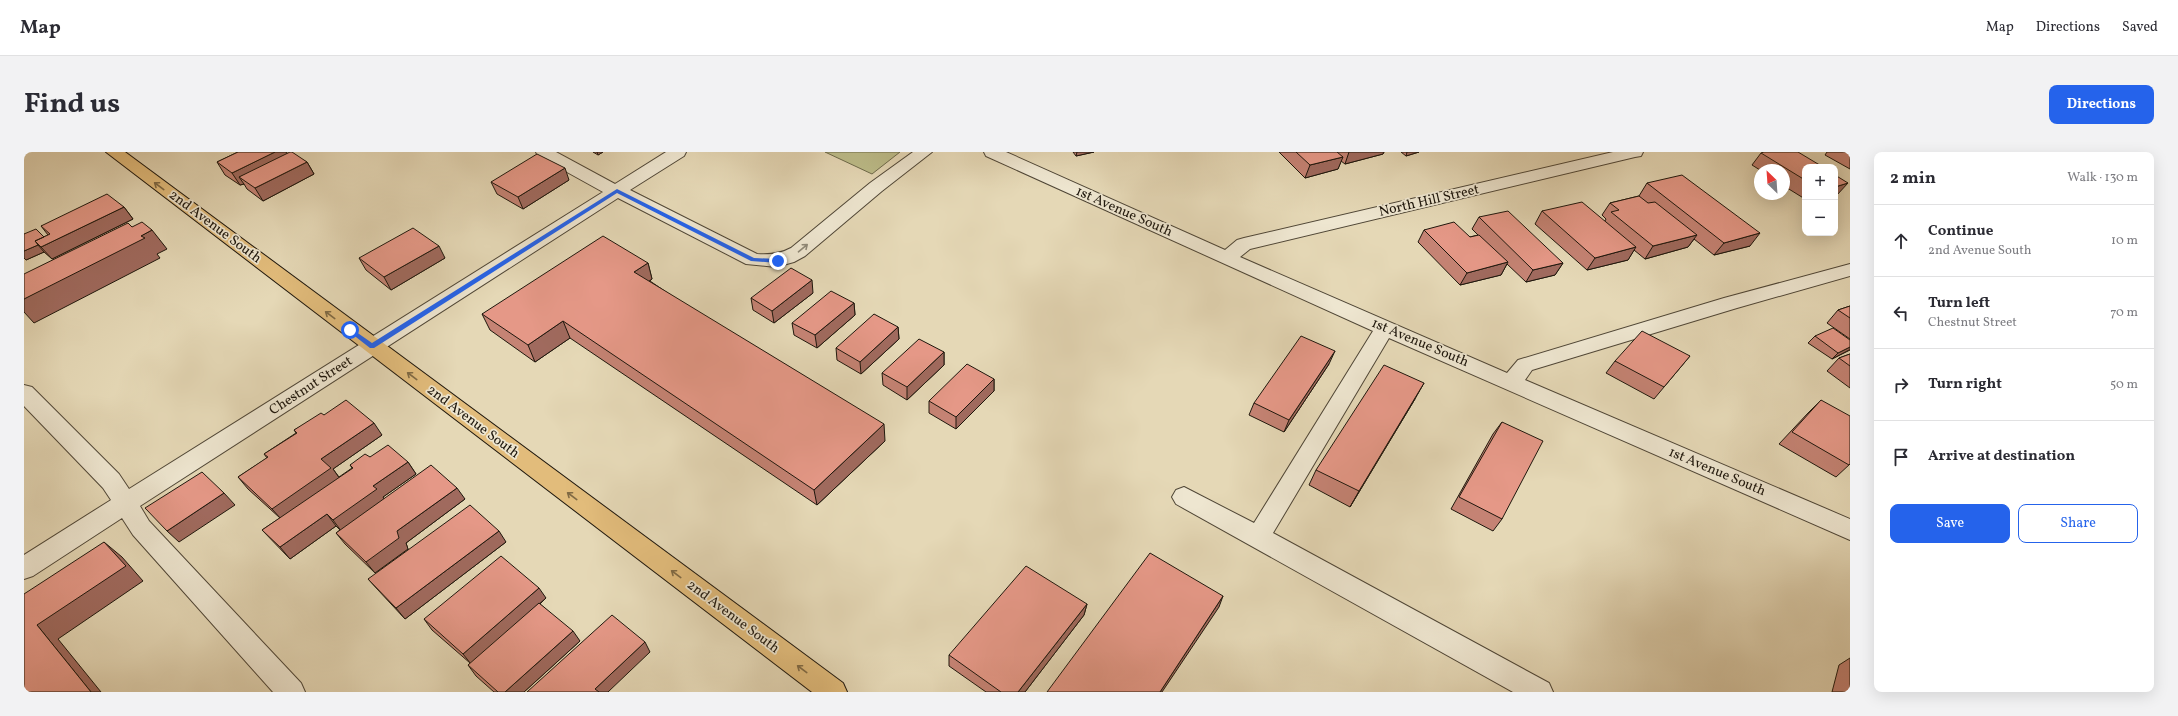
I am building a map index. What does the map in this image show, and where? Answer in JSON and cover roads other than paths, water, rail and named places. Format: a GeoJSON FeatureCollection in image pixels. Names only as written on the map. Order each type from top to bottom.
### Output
{"type":"FeatureCollection","features":[{"type":"Feature","properties":{"kind":"main road","name":"2nd Avenue South"},"geometry":{"type":"LineString","coordinates":[[114,152],[834,692]]}},
{"type":"Feature","properties":{"kind":"street"},"geometry":{"type":"LineString","coordinates":[[544,152],[592,180],[617,191],[753,260],[778,261],[789,258],[798,252],[876,187],[924,152]]}},
{"type":"Feature","properties":{"kind":"street","name":"Chestnut Street"},"geometry":{"type":"LineString","coordinates":[[24,568],[678,152]]}},
{"type":"Feature","properties":{"kind":"street","name":"1st Avenue South"},"geometry":{"type":"LineString","coordinates":[[992,152],[1385,328],[1847,526]]}},
{"type":"Feature","properties":{"kind":"street","name":"North Hill Street"},"geometry":{"type":"LineString","coordinates":[[1227,258],[1244,244],[1635,152]]}},
{"type":"Feature","properties":{"kind":"street"},"geometry":{"type":"LineString","coordinates":[[1511,383],[1525,365],[1731,303],[1850,270]]}},
{"type":"Feature","properties":{"kind":"street"},"geometry":{"type":"LineString","coordinates":[[1258,537],[1385,328]]}},
{"type":"Feature","properties":{"kind":"street"},"geometry":{"type":"LineString","coordinates":[[24,393],[111,481],[141,528],[290,692]]}},
{"type":"Feature","properties":{"kind":"street"},"geometry":{"type":"LineString","coordinates":[[1184,497],[1539,692]]}}]}
